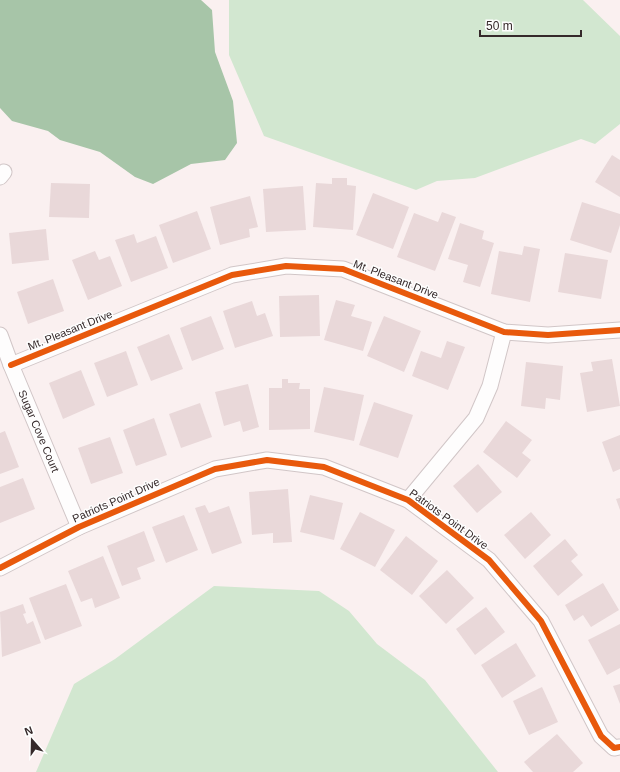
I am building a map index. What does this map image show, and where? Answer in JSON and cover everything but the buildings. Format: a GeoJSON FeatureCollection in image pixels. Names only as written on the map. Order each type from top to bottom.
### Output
{"type":"FeatureCollection","features":[{"type":"Feature","properties":{"kind":"street","name":"Mt. Pleasant Drive"},"geometry":{"type":"LineString","coordinates":[[11,366],[232,274],[286,266],[343,269],[504,332],[548,335],[620,330]]}},
{"type":"Feature","properties":{"kind":"street"},"geometry":{"type":"LineString","coordinates":[[408,500],[476,418],[490,386],[504,332]]}},
{"type":"Feature","properties":{"kind":"street","name":"Sugar Cove Court"},"geometry":{"type":"LineString","coordinates":[[0,335],[11,366],[79,526]]}},
{"type":"Feature","properties":{"kind":"street","name":"Patriots Point Drive"},"geometry":{"type":"LineString","coordinates":[[0,568],[79,526],[215,469],[267,460],[324,467],[408,500],[489,560],[541,621],[601,736],[614,748],[620,747]]}},
{"type":"Feature","properties":{"kind":"shaded area"},"geometry":{"type":"Polygon","coordinates":[[[0,0],[201,0],[212,10],[215,52],[233,101],[237,143],[225,160],[191,164],[153,184],[135,177],[100,152],[60,140],[48,131],[12,121],[0,108],[0,0]]]}},
{"type":"Feature","properties":{"kind":"shaded area"},"geometry":{"type":"Polygon","coordinates":[[[229,0],[583,0],[620,36],[620,124],[595,144],[581,139],[475,178],[437,181],[416,190],[264,136],[229,55],[229,0]]]}},
{"type":"Feature","properties":{"kind":"shaded area"},"geometry":{"type":"Polygon","coordinates":[[[214,586],[319,591],[349,611],[377,644],[425,680],[498,772],[36,772],[74,684],[115,659],[214,586]]]}},
{"type":"Feature","properties":{"kind":"cycle path"},"geometry":{"type":"LineString","coordinates":[[11,365],[232,275],[286,266],[343,269],[504,332],[548,335],[620,330]]}},
{"type":"Feature","properties":{"kind":"cycle path"},"geometry":{"type":"LineString","coordinates":[[0,568],[79,527],[215,469],[267,460],[324,467],[408,500],[489,560],[541,621],[601,736],[614,748],[620,747]]}}]}
